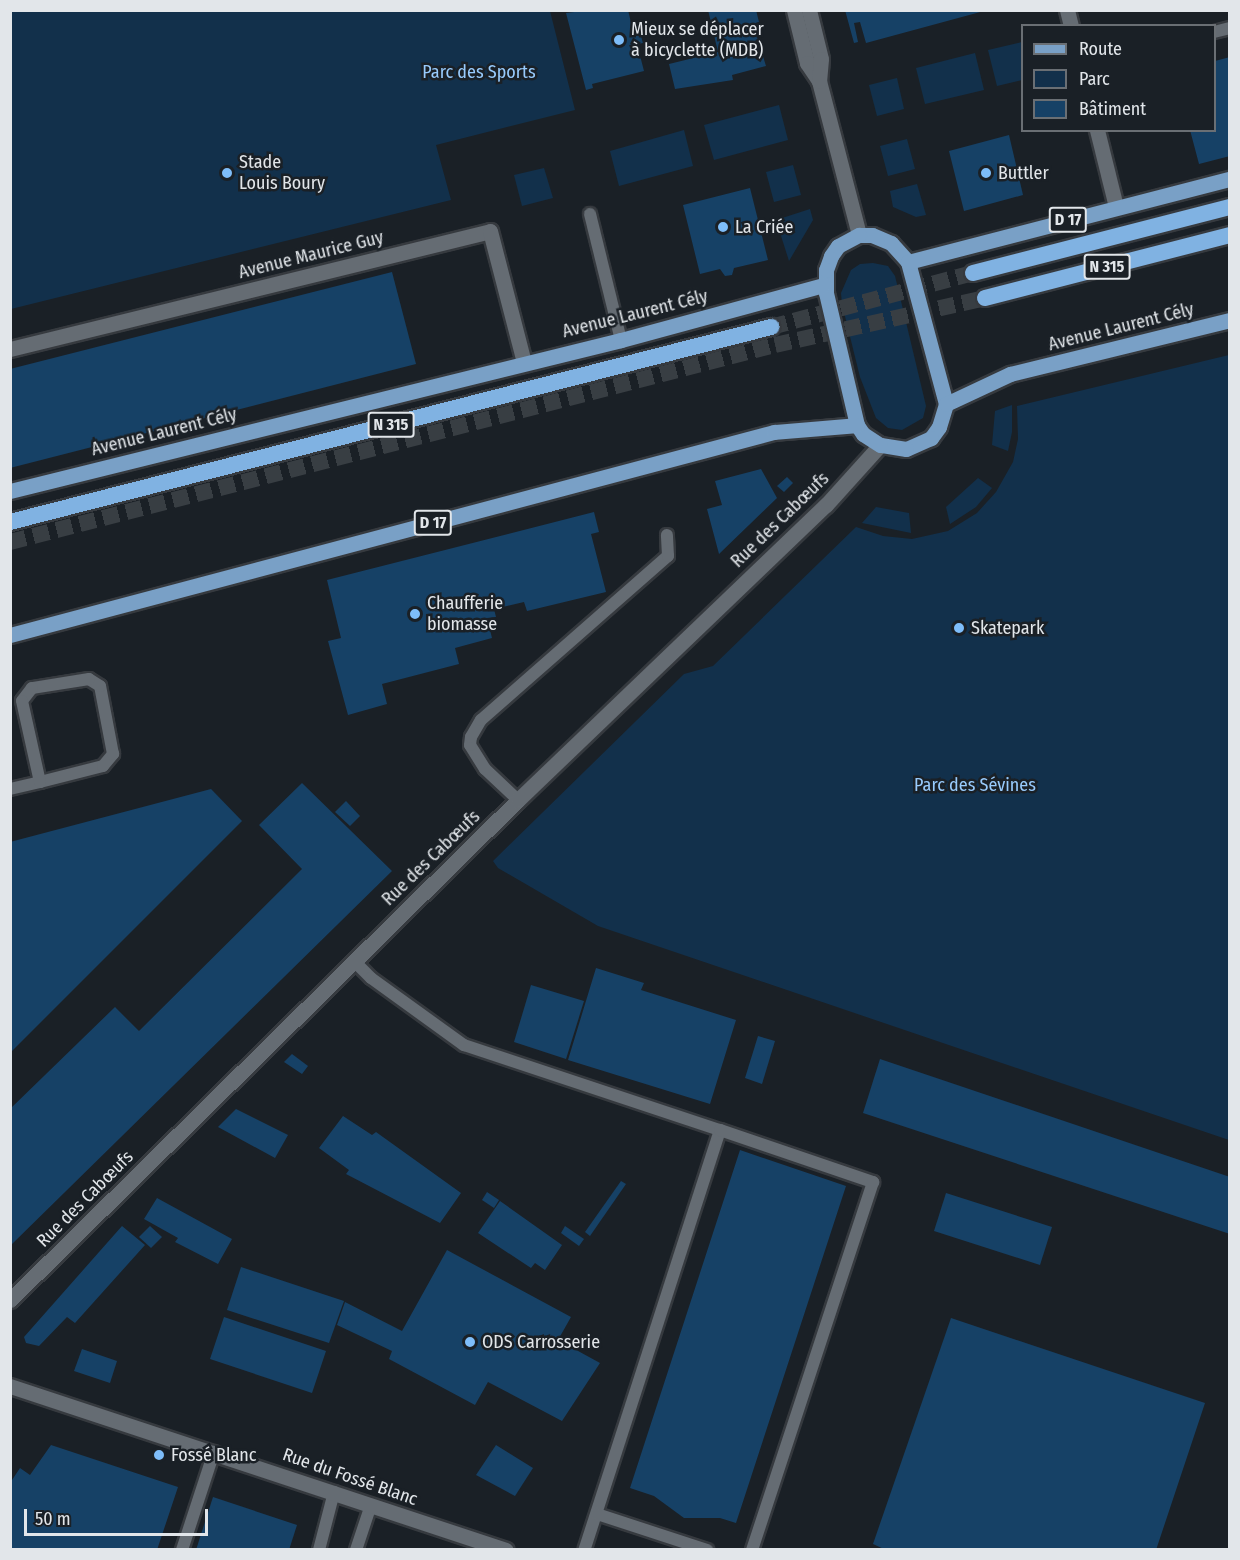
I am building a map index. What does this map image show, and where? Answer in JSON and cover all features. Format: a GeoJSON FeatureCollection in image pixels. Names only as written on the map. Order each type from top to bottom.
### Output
{"type":"FeatureCollection","features":[{"type":"Feature","properties":{"kind":"highway","name":"N 315"},"geometry":{"type":"LineString","coordinates":[[973,273],[1230,207]]}},
{"type":"Feature","properties":{"kind":"highway","name":"N 315"},"geometry":{"type":"LineString","coordinates":[[985,298],[1230,235]]}},
{"type":"Feature","properties":{"kind":"highway","name":"N 315"},"geometry":{"type":"LineString","coordinates":[[10,522],[771,327]]}},
{"type":"Feature","properties":{"kind":"main road","name":"D 17"},"geometry":{"type":"LineString","coordinates":[[908,262],[1230,179]]}},
{"type":"Feature","properties":{"kind":"main road"},"geometry":{"type":"LineString","coordinates":[[859,235],[872,235],[891,243],[908,262],[946,404],[945,414],[931,438],[906,449],[880,445],[863,434],[857,425],[825,285],[831,256],[838,246],[859,235]]}},
{"type":"Feature","properties":{"kind":"main road","name":"Avenue Laurent Cély"},"geometry":{"type":"LineString","coordinates":[[10,491],[524,362],[621,340],[825,285]]}},
{"type":"Feature","properties":{"kind":"main road","name":"Avenue Laurent Cély"},"geometry":{"type":"LineString","coordinates":[[946,404],[1010,374],[1230,320]]}},
{"type":"Feature","properties":{"kind":"main road","name":"D 17"},"geometry":{"type":"LineString","coordinates":[[10,635],[774,432],[857,425]]}},
{"type":"Feature","properties":{"kind":"street"},"geometry":{"type":"LineString","coordinates":[[794,10],[807,63],[819,81],[859,235]]}},
{"type":"Feature","properties":{"kind":"street"},"geometry":{"type":"LineString","coordinates":[[809,10],[821,60],[819,81]]}},
{"type":"Feature","properties":{"kind":"street"},"geometry":{"type":"LineString","coordinates":[[1097,132],[1116,207]]}},
{"type":"Feature","properties":{"kind":"street","name":"Avenue Maurice Guy"},"geometry":{"type":"LineString","coordinates":[[10,349],[490,231],[524,362]]}},
{"type":"Feature","properties":{"kind":"street","name":"Rue des Cabœufs"},"geometry":{"type":"LineString","coordinates":[[10,1300],[519,800],[826,505],[880,445]]}},
{"type":"Feature","properties":{"kind":"street","name":"Rue du Fossé Blanc"},"geometry":{"type":"LineString","coordinates":[[10,1386],[506,1550]]}},
{"type":"Feature","properties":{"kind":"lane"},"geometry":{"type":"LineString","coordinates":[[590,214],[621,340]]}},
{"type":"Feature","properties":{"kind":"lane"},"geometry":{"type":"LineString","coordinates":[[519,800],[485,769],[470,745],[471,737],[481,720],[668,556],[667,535]]}},
{"type":"Feature","properties":{"kind":"lane"},"geometry":{"type":"LineString","coordinates":[[10,789],[40,782],[103,766],[113,754],[100,686],[89,679],[32,688],[22,701],[40,782]]}},
{"type":"Feature","properties":{"kind":"lane"},"geometry":{"type":"LineString","coordinates":[[354,961],[371,978],[464,1046],[873,1182],[752,1550]]}},
{"type":"Feature","properties":{"kind":"lane"},"geometry":{"type":"LineString","coordinates":[[584,1550],[720,1130]]}},
{"type":"Feature","properties":{"kind":"lane"},"geometry":{"type":"LineString","coordinates":[[182,1550],[214,1452]]}},
{"type":"Feature","properties":{"kind":"lane"},"geometry":{"type":"LineString","coordinates":[[319,1550],[334,1492]]}},
{"type":"Feature","properties":{"kind":"lane"},"geometry":{"type":"LineString","coordinates":[[356,1550],[371,1505]]}},
{"type":"Feature","properties":{"kind":"lane"},"geometry":{"type":"LineString","coordinates":[[597,1514],[706,1550]]}},
{"type":"Feature","properties":{"kind":"green space","name":"Stade Louis Boury"},"geometry":{"type":"Polygon","coordinates":[[[10,11],[550,11],[575,110],[436,145],[451,200],[11,309],[10,11]]]}},
{"type":"Feature","properties":{"kind":"green space"},"geometry":{"type":"Polygon","coordinates":[[[1021,42],[1021,80],[997,86],[988,50],[1021,42]]]}},
{"type":"Feature","properties":{"kind":"green space"},"geometry":{"type":"Polygon","coordinates":[[[975,53],[984,90],[925,104],[916,68],[975,53]]]}},
{"type":"Feature","properties":{"kind":"green space"},"geometry":{"type":"Polygon","coordinates":[[[897,78],[904,109],[877,116],[869,85],[897,78]]]}},
{"type":"Feature","properties":{"kind":"green space"},"geometry":{"type":"Polygon","coordinates":[[[779,105],[788,140],[714,160],[704,125],[779,105]]]}},
{"type":"Feature","properties":{"kind":"green space"},"geometry":{"type":"Polygon","coordinates":[[[684,130],[693,166],[619,186],[610,151],[684,130]]]}},
{"type":"Feature","properties":{"kind":"green space"},"geometry":{"type":"Polygon","coordinates":[[[907,139],[915,169],[888,176],[880,146],[907,139]]]}},
{"type":"Feature","properties":{"kind":"green space"},"geometry":{"type":"Polygon","coordinates":[[[793,165],[801,195],[774,202],[766,172],[793,165]]]}},
{"type":"Feature","properties":{"kind":"green space"},"geometry":{"type":"Polygon","coordinates":[[[544,168],[553,198],[522,206],[514,175],[544,168]]]}},
{"type":"Feature","properties":{"kind":"green space"},"geometry":{"type":"Polygon","coordinates":[[[917,184],[926,215],[916,217],[893,207],[890,191],[917,184]]]}},
{"type":"Feature","properties":{"kind":"green space"},"geometry":{"type":"Polygon","coordinates":[[[810,209],[813,220],[789,261],[776,220],[810,209]]]}},
{"type":"Feature","properties":{"kind":"green space"},"geometry":{"type":"Polygon","coordinates":[[[873,263],[888,266],[895,276],[926,406],[923,418],[902,430],[888,428],[876,418],[860,377],[842,304],[841,293],[851,270],[860,264],[873,263]]]}},
{"type":"Feature","properties":{"kind":"green space","name":"Parc des Sévines"},"geometry":{"type":"Polygon","coordinates":[[[1229,355],[1229,1140],[598,926],[498,868],[493,861],[684,674],[713,666],[856,527],[883,536],[912,539],[948,531],[977,513],[996,492],[1013,462],[1018,439],[1017,406],[1229,355]]]}},
{"type":"Feature","properties":{"kind":"green space"},"geometry":{"type":"Polygon","coordinates":[[[1012,405],[1012,432],[1008,451],[992,445],[995,411],[1012,405]]]}},
{"type":"Feature","properties":{"kind":"green space"},"geometry":{"type":"Polygon","coordinates":[[[978,478],[992,488],[976,507],[950,524],[946,507],[978,478]]]}},
{"type":"Feature","properties":{"kind":"green space"},"geometry":{"type":"Polygon","coordinates":[[[876,507],[909,513],[911,533],[862,523],[876,507]]]}},
{"type":"Feature","properties":{"kind":"building"},"geometry":{"type":"Polygon","coordinates":[[[628,10],[632,27],[638,26],[643,43],[637,44],[644,71],[592,84],[593,88],[586,90],[566,13],[628,10]]]}},
{"type":"Feature","properties":{"kind":"building"},"geometry":{"type":"Polygon","coordinates":[[[708,10],[756,10],[759,22],[753,24],[766,66],[732,75],[733,80],[675,89],[669,64],[718,52],[708,10]]]}},
{"type":"Feature","properties":{"kind":"building"},"geometry":{"type":"Polygon","coordinates":[[[845,10],[984,11],[866,43],[860,22],[854,23],[858,42],[854,43],[845,10]]]}},
{"type":"Feature","properties":{"kind":"building"},"geometry":{"type":"Polygon","coordinates":[[[1230,57],[1230,156],[1199,164],[1191,132],[1216,132],[1216,61],[1230,57]]]}},
{"type":"Feature","properties":{"kind":"building","name":"Buttler"},"geometry":{"type":"Polygon","coordinates":[[[1009,135],[1023,195],[964,211],[949,151],[1009,135]]]}},
{"type":"Feature","properties":{"kind":"building"},"geometry":{"type":"Polygon","coordinates":[[[750,188],[768,260],[734,268],[732,275],[725,276],[720,269],[700,274],[683,205],[750,188]]]}},
{"type":"Feature","properties":{"kind":"building"},"geometry":{"type":"Polygon","coordinates":[[[392,272],[416,364],[10,468],[10,369],[392,272]]]}},
{"type":"Feature","properties":{"kind":"building"},"geometry":{"type":"Polygon","coordinates":[[[761,469],[777,498],[719,554],[707,509],[722,505],[715,481],[761,469]]]}},
{"type":"Feature","properties":{"kind":"building"},"geometry":{"type":"Polygon","coordinates":[[[787,477],[793,483],[784,492],[777,486],[787,477]]]}},
{"type":"Feature","properties":{"kind":"building","name":"Chaufferie biomasse"},"geometry":{"type":"Polygon","coordinates":[[[594,512],[599,532],[591,534],[606,592],[527,611],[524,602],[494,609],[496,617],[487,618],[492,638],[455,648],[459,664],[382,684],[387,704],[348,715],[328,641],[341,638],[327,580],[594,512]]]}},
{"type":"Feature","properties":{"kind":"building"},"geometry":{"type":"Polygon","coordinates":[[[302,783],[392,871],[10,1246],[10,1109],[115,1007],[139,1031],[302,869],[259,825],[302,783]]]}},
{"type":"Feature","properties":{"kind":"building"},"geometry":{"type":"Polygon","coordinates":[[[211,789],[242,821],[10,1053],[10,842],[211,789]]]}},
{"type":"Feature","properties":{"kind":"building"},"geometry":{"type":"Polygon","coordinates":[[[346,801],[360,816],[350,826],[335,812],[346,801]]]}},
{"type":"Feature","properties":{"kind":"building"},"geometry":{"type":"Polygon","coordinates":[[[596,968],[644,983],[641,990],[736,1020],[710,1104],[568,1060],[596,968]]]}},
{"type":"Feature","properties":{"kind":"building"},"geometry":{"type":"Polygon","coordinates":[[[531,985],[584,1001],[566,1059],[514,1042],[531,985]]]}},
{"type":"Feature","properties":{"kind":"building"},"geometry":{"type":"Polygon","coordinates":[[[758,1036],[775,1041],[762,1084],[745,1078],[758,1036]]]}},
{"type":"Feature","properties":{"kind":"building"},"geometry":{"type":"Polygon","coordinates":[[[292,1054],[308,1066],[302,1074],[284,1062],[292,1054]]]}},
{"type":"Feature","properties":{"kind":"building"},"geometry":{"type":"Polygon","coordinates":[[[880,1059],[1230,1177],[1230,1234],[863,1113],[880,1059]]]}},
{"type":"Feature","properties":{"kind":"building"},"geometry":{"type":"Polygon","coordinates":[[[236,1109],[288,1135],[275,1158],[218,1127],[236,1109]]]}},
{"type":"Feature","properties":{"kind":"building"},"geometry":{"type":"Polygon","coordinates":[[[343,1116],[372,1135],[376,1132],[461,1193],[440,1223],[346,1174],[349,1170],[319,1148],[343,1116]]]}},
{"type":"Feature","properties":{"kind":"building"},"geometry":{"type":"Polygon","coordinates":[[[740,1150],[846,1186],[736,1523],[720,1518],[684,1518],[654,1496],[630,1488],[740,1150]]]}},
{"type":"Feature","properties":{"kind":"building"},"geometry":{"type":"Polygon","coordinates":[[[621,1181],[626,1184],[590,1236],[585,1232],[621,1181]]]}},
{"type":"Feature","properties":{"kind":"building"},"geometry":{"type":"Polygon","coordinates":[[[487,1192],[499,1200],[494,1208],[482,1200],[487,1192]]]}},
{"type":"Feature","properties":{"kind":"building"},"geometry":{"type":"Polygon","coordinates":[[[946,1193],[1052,1227],[1040,1265],[934,1231],[946,1193]]]}},
{"type":"Feature","properties":{"kind":"building"},"geometry":{"type":"Polygon","coordinates":[[[157,1198],[232,1239],[218,1264],[175,1242],[178,1238],[144,1219],[157,1198]]]}},
{"type":"Feature","properties":{"kind":"building"},"geometry":{"type":"Polygon","coordinates":[[[500,1201],[562,1245],[545,1270],[535,1263],[531,1268],[478,1233],[500,1201]]]}},
{"type":"Feature","properties":{"kind":"building"},"geometry":{"type":"Polygon","coordinates":[[[122,1226],[145,1245],[75,1323],[67,1317],[39,1346],[26,1343],[24,1337],[122,1226]]]}},
{"type":"Feature","properties":{"kind":"building"},"geometry":{"type":"Polygon","coordinates":[[[150,1226],[162,1237],[151,1248],[139,1237],[150,1226]]]}},
{"type":"Feature","properties":{"kind":"building"},"geometry":{"type":"Polygon","coordinates":[[[565,1226],[584,1239],[579,1246],[561,1233],[565,1226]]]}},
{"type":"Feature","properties":{"kind":"building"},"geometry":{"type":"Polygon","coordinates":[[[447,1250],[571,1317],[558,1340],[600,1363],[562,1421],[488,1382],[475,1405],[389,1359],[392,1351],[337,1325],[345,1302],[402,1331],[447,1250]]]}},
{"type":"Feature","properties":{"kind":"building"},"geometry":{"type":"Polygon","coordinates":[[[241,1267],[344,1301],[329,1343],[227,1310],[241,1267]]]}},
{"type":"Feature","properties":{"kind":"building"},"geometry":{"type":"Polygon","coordinates":[[[224,1317],[326,1351],[312,1393],[210,1359],[224,1317]]]}},
{"type":"Feature","properties":{"kind":"building"},"geometry":{"type":"Polygon","coordinates":[[[951,1318],[1205,1403],[1156,1550],[886,1550],[873,1544],[951,1318]]]}},
{"type":"Feature","properties":{"kind":"building"},"geometry":{"type":"Polygon","coordinates":[[[82,1349],[117,1361],[110,1383],[74,1371],[82,1349]]]}},
{"type":"Feature","properties":{"kind":"building"},"geometry":{"type":"Polygon","coordinates":[[[51,1445],[178,1487],[157,1550],[10,1550],[10,1483],[20,1468],[30,1475],[51,1445]]]}},
{"type":"Feature","properties":{"kind":"building"},"geometry":{"type":"Polygon","coordinates":[[[496,1445],[533,1468],[515,1496],[476,1475],[496,1445]]]}},
{"type":"Feature","properties":{"kind":"building"},"geometry":{"type":"Polygon","coordinates":[[[213,1497],[297,1525],[289,1550],[196,1550],[213,1497]]]}},
{"type":"Feature","properties":{"kind":"tunnel"},"geometry":{"type":"LineString","coordinates":[[771,327],[973,273]]}},
{"type":"Feature","properties":{"kind":"tunnel"},"geometry":{"type":"LineString","coordinates":[[10,542],[775,345],[985,298]]}},
{"type":"Feature","properties":{"kind":"place","name":"Mieux se déplacer à bicyclette (MDB)"},"geometry":{"type":"Point","coordinates":[619,40]}},
{"type":"Feature","properties":{"kind":"place","name":"Stade Louis Boury"},"geometry":{"type":"Point","coordinates":[227,173]}},
{"type":"Feature","properties":{"kind":"place","name":"Buttler"},"geometry":{"type":"Point","coordinates":[986,173]}},
{"type":"Feature","properties":{"kind":"place","name":"La Criée"},"geometry":{"type":"Point","coordinates":[723,227]}},
{"type":"Feature","properties":{"kind":"place","name":"Chaufferie biomasse"},"geometry":{"type":"Point","coordinates":[415,614]}},
{"type":"Feature","properties":{"kind":"place","name":"Skatepark"},"geometry":{"type":"Point","coordinates":[959,628]}},
{"type":"Feature","properties":{"kind":"place","name":"ODS Carrosserie"},"geometry":{"type":"Point","coordinates":[470,1342]}},
{"type":"Feature","properties":{"kind":"place","name":"Fossé Blanc"},"geometry":{"type":"Point","coordinates":[159,1455]}},
{"type":"Feature","properties":{"kind":"park label","name":"Parc des Sports"},"geometry":{"type":"Point","coordinates":[479,72]}}]}
